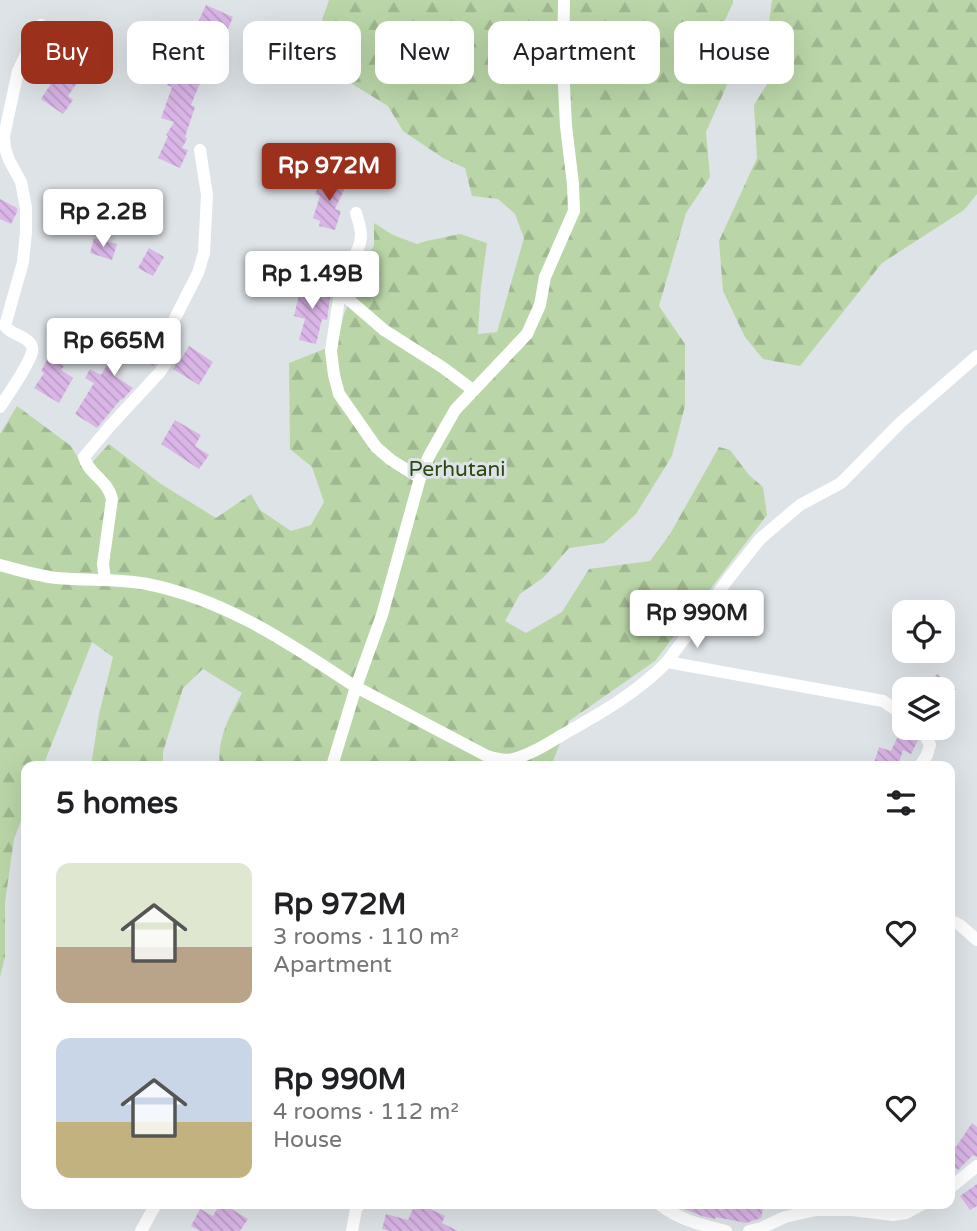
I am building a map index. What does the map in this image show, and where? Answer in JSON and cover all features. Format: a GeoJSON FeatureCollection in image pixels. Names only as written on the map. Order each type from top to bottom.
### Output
{"type":"FeatureCollection","features":[{"type":"Feature","properties":{"kind":"street"},"geometry":{"type":"LineString","coordinates":[[334,761],[382,615],[419,478],[455,410],[527,334],[540,305],[545,277],[574,211],[566,126],[564,0]]}},
{"type":"Feature","properties":{"kind":"street"},"geometry":{"type":"LineString","coordinates":[[0,407],[32,352],[30,343],[25,338],[8,331],[5,326],[23,262],[26,232],[26,208],[21,182],[9,160],[4,135],[12,93],[21,65]]}},
{"type":"Feature","properties":{"kind":"street"},"geometry":{"type":"LineString","coordinates":[[105,579],[103,565],[112,499],[110,491],[87,465],[84,457],[160,372],[174,350],[171,326],[198,273],[204,253],[207,195],[200,150]]}},
{"type":"Feature","properties":{"kind":"street"},"geometry":{"type":"LineString","coordinates":[[356,213],[361,229],[360,243],[341,280],[331,351],[334,375],[339,394],[376,447],[419,478]]}},
{"type":"Feature","properties":{"kind":"street"},"geometry":{"type":"LineString","coordinates":[[340,292],[384,330],[473,390]]}},
{"type":"Feature","properties":{"kind":"street"},"geometry":{"type":"LineString","coordinates":[[0,565],[54,577],[105,579],[150,585],[223,608],[269,631],[356,687],[487,756],[499,760],[512,759],[528,754],[607,709],[641,686],[667,662],[760,539],[800,505],[841,483],[900,423],[977,356]]}},
{"type":"Feature","properties":{"kind":"street"},"geometry":{"type":"LineString","coordinates":[[667,662],[883,701],[892,707]]}},
{"type":"Feature","properties":{"kind":"street"},"geometry":{"type":"LineString","coordinates":[[923,761],[930,745],[928,740]]}},
{"type":"Feature","properties":{"kind":"street"},"geometry":{"type":"LineString","coordinates":[[955,922],[977,940]]}},
{"type":"Feature","properties":{"kind":"street"},"geometry":{"type":"LineString","coordinates":[[955,1184],[977,1166]]}},
{"type":"Feature","properties":{"kind":"street"},"geometry":{"type":"LineString","coordinates":[[141,1231],[153,1209]]}},
{"type":"Feature","properties":{"kind":"street"},"geometry":{"type":"LineString","coordinates":[[352,1231],[356,1209]]}},
{"type":"Feature","properties":{"kind":"street"},"geometry":{"type":"LineString","coordinates":[[665,1209],[685,1220],[726,1231]]}},
{"type":"Feature","properties":{"kind":"street"},"geometry":{"type":"LineString","coordinates":[[749,1231],[785,1217],[816,1210],[852,1210],[893,1215],[914,1209]]}},
{"type":"Feature","properties":{"kind":"green space","name":"Perhutani"},"geometry":{"type":"Polygon","coordinates":[[[329,0],[733,0],[724,21],[674,21],[674,84],[727,84],[706,132],[710,177],[686,213],[659,306],[685,344],[685,406],[672,456],[636,514],[604,543],[569,548],[544,577],[520,594],[505,621],[526,633],[562,612],[589,569],[650,561],[670,534],[719,447],[730,450],[749,475],[763,487],[767,515],[655,661],[569,721],[553,761],[220,761],[222,737],[242,693],[203,669],[183,688],[163,752],[163,761],[92,761],[99,714],[113,657],[92,642],[45,761],[21,761],[21,821],[14,839],[5,902],[5,957],[0,977],[0,434],[17,406],[71,446],[85,470],[109,444],[161,484],[216,518],[251,494],[260,510],[291,531],[311,525],[324,502],[312,467],[290,449],[289,363],[337,344],[344,314],[374,245],[374,223],[393,235],[417,244],[460,234],[487,243],[478,334],[497,332],[524,238],[515,214],[498,199],[472,196],[465,168],[443,158],[403,131],[388,106],[352,84],[361,84],[361,21],[322,21],[329,0]]]}},
{"type":"Feature","properties":{"kind":"green space"},"geometry":{"type":"Polygon","coordinates":[[[772,0],[977,0],[977,194],[964,210],[882,263],[800,366],[763,359],[745,337],[723,291],[719,241],[757,158],[754,105],[767,84],[794,84],[794,21],[769,21],[772,0]]]}},
{"type":"Feature","properties":{"kind":"building"},"geometry":{"type":"Polygon","coordinates":[[[206,5],[233,17],[229,26],[229,21],[199,21],[206,5]]]}},
{"type":"Feature","properties":{"kind":"building"},"geometry":{"type":"Polygon","coordinates":[[[51,84],[76,84],[68,96],[73,100],[63,114],[41,99],[51,84]]]}},
{"type":"Feature","properties":{"kind":"building"},"geometry":{"type":"Polygon","coordinates":[[[200,84],[191,105],[195,107],[182,148],[188,150],[180,168],[158,158],[174,122],[161,118],[172,87],[167,85],[200,84]]]}},
{"type":"Feature","properties":{"kind":"building"},"geometry":{"type":"Polygon","coordinates":[[[324,175],[346,186],[335,209],[341,211],[335,230],[319,226],[320,221],[313,218],[320,196],[315,194],[324,175]]]}},
{"type":"Feature","properties":{"kind":"building"},"geometry":{"type":"Polygon","coordinates":[[[0,199],[17,208],[11,224],[0,219],[0,199]]]}},
{"type":"Feature","properties":{"kind":"building"},"geometry":{"type":"Polygon","coordinates":[[[94,238],[117,244],[112,260],[90,253],[94,238]]]}},
{"type":"Feature","properties":{"kind":"building"},"geometry":{"type":"Polygon","coordinates":[[[149,248],[164,257],[153,276],[138,268],[149,248]]]}},
{"type":"Feature","properties":{"kind":"building"},"geometry":{"type":"Polygon","coordinates":[[[302,283],[331,290],[327,320],[322,319],[316,344],[299,340],[305,319],[294,316],[302,283]]]}},
{"type":"Feature","properties":{"kind":"building"},"geometry":{"type":"Polygon","coordinates":[[[117,329],[126,335],[128,331],[162,352],[153,366],[131,352],[115,376],[133,388],[97,428],[75,414],[94,383],[85,378],[90,369],[101,375],[119,345],[110,340],[117,329]]]}},
{"type":"Feature","properties":{"kind":"building"},"geometry":{"type":"Polygon","coordinates":[[[189,346],[213,362],[199,385],[173,369],[189,346]]]}},
{"type":"Feature","properties":{"kind":"building"},"geometry":{"type":"Polygon","coordinates":[[[48,358],[64,366],[61,370],[73,378],[59,403],[34,388],[44,373],[41,371],[48,358]]]}},
{"type":"Feature","properties":{"kind":"building"},"geometry":{"type":"Polygon","coordinates":[[[175,420],[201,435],[195,446],[209,455],[199,469],[161,444],[175,420]]]}},
{"type":"Feature","properties":{"kind":"building"},"geometry":{"type":"Polygon","coordinates":[[[896,740],[918,740],[911,754],[903,750],[900,761],[875,761],[879,747],[891,751],[896,740]]]}},
{"type":"Feature","properties":{"kind":"building"},"geometry":{"type":"Polygon","coordinates":[[[972,1123],[977,1127],[977,1157],[973,1155],[958,1170],[955,1168],[956,1147],[972,1123]]]}},
{"type":"Feature","properties":{"kind":"building"},"geometry":{"type":"Polygon","coordinates":[[[977,1184],[977,1206],[970,1210],[960,1196],[977,1184]]]}},
{"type":"Feature","properties":{"kind":"building"},"geometry":{"type":"Polygon","coordinates":[[[200,1209],[213,1216],[217,1209],[231,1209],[248,1219],[240,1231],[200,1231],[191,1226],[200,1209]]]}},
{"type":"Feature","properties":{"kind":"building"},"geometry":{"type":"Polygon","coordinates":[[[413,1209],[430,1209],[445,1216],[442,1223],[458,1231],[382,1229],[386,1214],[408,1220],[413,1209]]]}},
{"type":"Feature","properties":{"kind":"building"},"geometry":{"type":"Polygon","coordinates":[[[684,1209],[763,1209],[761,1218],[746,1223],[702,1216],[684,1209]]]}}]}
